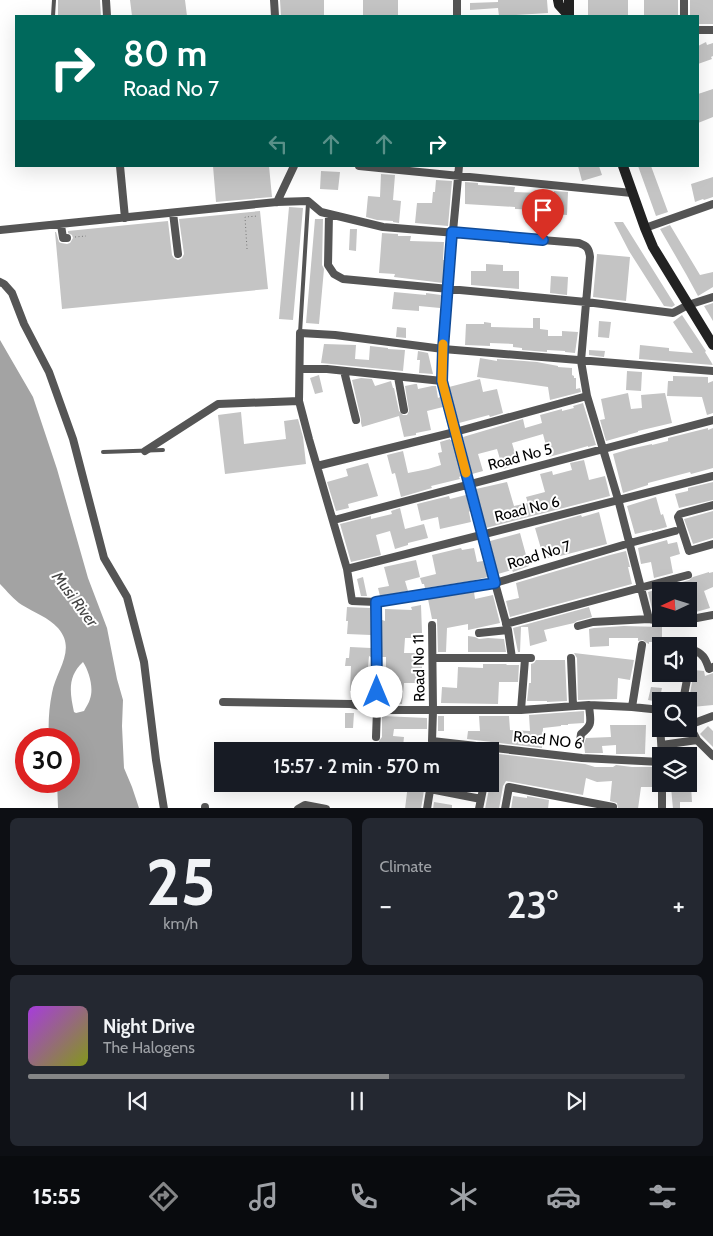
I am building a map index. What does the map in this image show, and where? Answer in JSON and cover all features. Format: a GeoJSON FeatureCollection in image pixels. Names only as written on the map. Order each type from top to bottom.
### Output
{"type":"FeatureCollection","features":[{"type":"Feature","properties":{"kind":"street"},"geometry":{"type":"LineString","coordinates":[[106,0],[107,15]]}},
{"type":"Feature","properties":{"kind":"street"},"geometry":{"type":"LineString","coordinates":[[274,0],[274,15]]}},
{"type":"Feature","properties":{"kind":"street"},"geometry":{"type":"LineString","coordinates":[[457,0],[457,15]]}},
{"type":"Feature","properties":{"kind":"street"},"geometry":{"type":"LineString","coordinates":[[558,0],[559,5],[568,15]]}},
{"type":"Feature","properties":{"kind":"street"},"geometry":{"type":"LineString","coordinates":[[569,0],[569,15]]}},
{"type":"Feature","properties":{"kind":"street"},"geometry":{"type":"LineString","coordinates":[[684,0],[684,15]]}},
{"type":"Feature","properties":{"kind":"street"},"geometry":{"type":"LineString","coordinates":[[699,30],[713,30]]}},
{"type":"Feature","properties":{"kind":"street"},"geometry":{"type":"LineString","coordinates":[[120,167],[125,218]]}},
{"type":"Feature","properties":{"kind":"street"},"geometry":{"type":"LineString","coordinates":[[277,202],[294,167]]}},
{"type":"Feature","properties":{"kind":"street"},"geometry":{"type":"LineString","coordinates":[[369,167],[632,193]]}},
{"type":"Feature","properties":{"kind":"street"},"geometry":{"type":"LineString","coordinates":[[459,167],[447,289],[442,381],[507,627],[512,658]]}},
{"type":"Feature","properties":{"kind":"street"},"geometry":{"type":"LineString","coordinates":[[623,167],[652,247],[713,345]]}},
{"type":"Feature","properties":{"kind":"street"},"geometry":{"type":"LineString","coordinates":[[0,230],[125,218],[141,220],[173,213],[277,202],[308,201],[321,212],[383,226],[586,246],[589,249],[590,256],[581,361],[587,396],[618,499],[648,619]]}},
{"type":"Feature","properties":{"kind":"street"},"geometry":{"type":"LineString","coordinates":[[644,228],[713,204]]}},
{"type":"Feature","properties":{"kind":"street"},"geometry":{"type":"LineString","coordinates":[[173,213],[178,254]]}},
{"type":"Feature","properties":{"kind":"street"},"geometry":{"type":"LineString","coordinates":[[329,214],[328,265],[334,274],[344,279],[586,302],[673,313],[688,305],[713,297]]}},
{"type":"Feature","properties":{"kind":"street"},"geometry":{"type":"LineString","coordinates":[[61,225],[63,238],[67,238]]}},
{"type":"Feature","properties":{"kind":"street"},"geometry":{"type":"LineString","coordinates":[[0,282],[12,293],[24,324],[48,372],[73,439],[104,558],[127,597],[144,662],[164,808]]}},
{"type":"Feature","properties":{"kind":"street"},"geometry":{"type":"LineString","coordinates":[[347,569],[299,400],[300,332],[443,349],[713,371]]}},
{"type":"Feature","properties":{"kind":"street"},"geometry":{"type":"LineString","coordinates":[[300,369],[327,369],[442,381]]}},
{"type":"Feature","properties":{"kind":"street"},"geometry":{"type":"LineString","coordinates":[[344,371],[356,420]]}},
{"type":"Feature","properties":{"kind":"street"},"geometry":{"type":"LineString","coordinates":[[398,377],[404,410]]}},
{"type":"Feature","properties":{"kind":"street"},"geometry":{"type":"LineString","coordinates":[[317,466],[455,432],[587,396]]}},
{"type":"Feature","properties":{"kind":"street"},"geometry":{"type":"LineString","coordinates":[[145,451],[218,404],[299,400]]}},
{"type":"Feature","properties":{"kind":"street","name":"Road No 5"},"geometry":{"type":"LineString","coordinates":[[334,520],[713,420]]}},
{"type":"Feature","properties":{"kind":"street","name":"Road No 6"},"geometry":{"type":"LineString","coordinates":[[347,569],[713,476]]}},
{"type":"Feature","properties":{"kind":"street"},"geometry":{"type":"LineString","coordinates":[[713,505],[680,514],[678,517],[689,550],[713,544]]}},
{"type":"Feature","properties":{"kind":"street","name":"Road No 7"},"geometry":{"type":"LineString","coordinates":[[347,569],[352,601],[376,602],[495,583],[675,531]]}},
{"type":"Feature","properties":{"kind":"street"},"geometry":{"type":"LineString","coordinates":[[479,633],[507,627],[688,574]]}},
{"type":"Feature","properties":{"kind":"street"},"geometry":{"type":"LineString","coordinates":[[376,602],[376,737]]}},
{"type":"Feature","properties":{"kind":"street"},"geometry":{"type":"LineString","coordinates":[[578,626],[593,622],[648,619],[671,623],[713,615]]}},
{"type":"Feature","properties":{"kind":"street","name":"Road No 11"},"geometry":{"type":"LineString","coordinates":[[432,625],[433,710]]}},
{"type":"Feature","properties":{"kind":"street"},"geometry":{"type":"LineString","coordinates":[[632,707],[642,645]]}},
{"type":"Feature","properties":{"kind":"street"},"geometry":{"type":"LineString","coordinates":[[697,651],[702,653],[705,657],[709,669],[713,667]]}},
{"type":"Feature","properties":{"kind":"street"},"geometry":{"type":"LineString","coordinates":[[433,658],[528,658],[521,710]]}},
{"type":"Feature","properties":{"kind":"street"},"geometry":{"type":"LineString","coordinates":[[571,658],[573,706]]}},
{"type":"Feature","properties":{"kind":"street"},"geometry":{"type":"LineString","coordinates":[[223,702],[351,704],[377,710],[521,710],[573,706],[652,709]]}},
{"type":"Feature","properties":{"kind":"street"},"geometry":{"type":"LineString","coordinates":[[580,741],[581,734],[589,728],[591,723],[590,706]]}},
{"type":"Feature","properties":{"kind":"street","name":"Road NO 6"},"geometry":{"type":"LineString","coordinates":[[433,710],[432,740],[582,758],[652,762]]}},
{"type":"Feature","properties":{"kind":"street"},"geometry":{"type":"LineString","coordinates":[[713,716],[689,725],[697,740],[713,756]]}},
{"type":"Feature","properties":{"kind":"street"},"geometry":{"type":"LineString","coordinates":[[662,737],[662,745],[697,740]]}},
{"type":"Feature","properties":{"kind":"street"},"geometry":{"type":"LineString","coordinates":[[505,808],[509,787],[612,808]]}},
{"type":"Feature","properties":{"kind":"street"},"geometry":{"type":"LineString","coordinates":[[427,808],[429,792]]}},
{"type":"Feature","properties":{"kind":"street"},"geometry":{"type":"LineString","coordinates":[[454,792],[481,799]]}},
{"type":"Feature","properties":{"kind":"street"},"geometry":{"type":"LineString","coordinates":[[480,808],[482,792]]}},
{"type":"Feature","properties":{"kind":"street"},"geometry":{"type":"LineString","coordinates":[[662,792],[662,808]]}},
{"type":"Feature","properties":{"kind":"street"},"geometry":{"type":"LineString","coordinates":[[298,808],[305,805],[326,808]]}},
{"type":"Feature","properties":{"kind":"lane"},"geometry":{"type":"LineString","coordinates":[[54,0],[54,15]]}},
{"type":"Feature","properties":{"kind":"lane"},"geometry":{"type":"LineString","coordinates":[[300,332],[308,201]]}},
{"type":"Feature","properties":{"kind":"lane"},"geometry":{"type":"LineString","coordinates":[[103,452],[163,450]]}},
{"type":"Feature","properties":{"kind":"path"},"geometry":{"type":"LineString","coordinates":[[247,249],[244,217],[258,216]]}},
{"type":"Feature","properties":{"kind":"path"},"geometry":{"type":"LineString","coordinates":[[67,238],[86,236]]}},
{"type":"Feature","properties":{"kind":"water","name":"Musi River"},"geometry":{"type":"Polygon","coordinates":[[[0,340],[33,397],[57,469],[88,578],[107,628],[123,700],[124,768],[139,808],[58,808],[57,793],[80,793],[80,728],[49,728],[52,693],[64,660],[66,644],[63,636],[54,624],[13,598],[0,584],[0,340]],[[83,662],[74,673],[71,698],[74,712],[76,713],[84,711],[89,702],[91,690],[89,675],[83,662]]]}},
{"type":"Feature","properties":{"kind":"building"},"geometry":{"type":"Polygon","coordinates":[[[58,0],[100,0],[101,15],[58,15],[58,0]]]}},
{"type":"Feature","properties":{"kind":"building"},"geometry":{"type":"Polygon","coordinates":[[[130,0],[185,0],[187,15],[132,15],[130,0]]]}},
{"type":"Feature","properties":{"kind":"building"},"geometry":{"type":"Polygon","coordinates":[[[280,0],[324,0],[324,15],[281,15],[280,0]]]}},
{"type":"Feature","properties":{"kind":"building"},"geometry":{"type":"Polygon","coordinates":[[[363,0],[398,0],[398,15],[363,15],[363,0]]]}},
{"type":"Feature","properties":{"kind":"building"},"geometry":{"type":"Polygon","coordinates":[[[498,0],[547,0],[548,13],[499,15],[498,8],[470,10],[470,3],[498,2],[498,0]]]}},
{"type":"Feature","properties":{"kind":"building"},"geometry":{"type":"Polygon","coordinates":[[[588,0],[628,0],[628,15],[588,15],[588,0]]]}},
{"type":"Feature","properties":{"kind":"building"},"geometry":{"type":"Polygon","coordinates":[[[644,0],[678,0],[678,15],[644,15],[644,0]]]}},
{"type":"Feature","properties":{"kind":"building"},"geometry":{"type":"Polygon","coordinates":[[[690,0],[713,0],[713,24],[699,24],[699,15],[690,15],[690,0]]]}},
{"type":"Feature","properties":{"kind":"building"},"geometry":{"type":"Polygon","coordinates":[[[706,42],[707,45],[713,43],[712,59],[699,64],[699,46],[706,42]]]}},
{"type":"Feature","properties":{"kind":"building"},"geometry":{"type":"Polygon","coordinates":[[[713,89],[713,117],[699,123],[699,94],[713,89]]]}},
{"type":"Feature","properties":{"kind":"building"},"geometry":{"type":"Polygon","coordinates":[[[213,167],[269,167],[272,197],[216,202],[213,167]]]}},
{"type":"Feature","properties":{"kind":"building"},"geometry":{"type":"Polygon","coordinates":[[[578,167],[599,167],[602,175],[582,181],[578,167]]]}},
{"type":"Feature","properties":{"kind":"building"},"geometry":{"type":"Polygon","coordinates":[[[638,167],[651,167],[668,212],[656,216],[638,167]]]}},
{"type":"Feature","properties":{"kind":"building"},"geometry":{"type":"Polygon","coordinates":[[[321,171],[340,172],[338,190],[320,189],[321,171]]]}},
{"type":"Feature","properties":{"kind":"building"},"geometry":{"type":"Polygon","coordinates":[[[381,174],[395,175],[393,200],[401,201],[399,223],[366,217],[368,196],[380,197],[381,174]]]}},
{"type":"Feature","properties":{"kind":"building"},"geometry":{"type":"Polygon","coordinates":[[[713,177],[713,197],[695,202],[691,184],[713,177]]]}},
{"type":"Feature","properties":{"kind":"building"},"geometry":{"type":"Polygon","coordinates":[[[436,180],[452,181],[448,226],[415,223],[417,203],[432,203],[436,180]]]}},
{"type":"Feature","properties":{"kind":"building"},"geometry":{"type":"Polygon","coordinates":[[[465,182],[478,183],[478,185],[515,187],[514,192],[542,193],[541,210],[465,204],[465,182]]]}},
{"type":"Feature","properties":{"kind":"building"},"geometry":{"type":"Polygon","coordinates":[[[554,191],[568,192],[567,215],[553,214],[554,191]]]}},
{"type":"Feature","properties":{"kind":"building"},"geometry":{"type":"Polygon","coordinates":[[[289,207],[303,208],[293,320],[279,319],[289,207]]]}},
{"type":"Feature","properties":{"kind":"building"},"geometry":{"type":"Polygon","coordinates":[[[260,211],[268,289],[62,309],[55,232],[59,242],[67,244],[73,238],[68,231],[168,221],[172,255],[178,260],[184,254],[179,219],[260,211]]]}},
{"type":"Feature","properties":{"kind":"building"},"geometry":{"type":"Polygon","coordinates":[[[315,219],[323,219],[322,265],[324,269],[319,324],[306,323],[315,219]]]}},
{"type":"Feature","properties":{"kind":"building"},"geometry":{"type":"Polygon","coordinates":[[[614,222],[623,222],[675,305],[672,307],[664,306],[629,251],[614,222]]]}},
{"type":"Feature","properties":{"kind":"building"},"geometry":{"type":"Polygon","coordinates":[[[670,225],[700,275],[713,272],[713,287],[698,296],[660,229],[670,225]]]}},
{"type":"Feature","properties":{"kind":"building"},"geometry":{"type":"Polygon","coordinates":[[[350,229],[357,229],[356,251],[349,250],[350,229]]]}},
{"type":"Feature","properties":{"kind":"building"},"geometry":{"type":"Polygon","coordinates":[[[382,233],[411,236],[410,241],[444,242],[443,283],[394,277],[395,274],[379,273],[382,233]]]}},
{"type":"Feature","properties":{"kind":"building"},"geometry":{"type":"Polygon","coordinates":[[[597,254],[630,257],[626,301],[593,297],[597,254]]]}},
{"type":"Feature","properties":{"kind":"building"},"geometry":{"type":"Polygon","coordinates":[[[486,264],[503,265],[503,271],[519,271],[519,289],[471,285],[471,271],[486,271],[486,264]]]}},
{"type":"Feature","properties":{"kind":"building"},"geometry":{"type":"Polygon","coordinates":[[[551,276],[568,277],[567,295],[550,293],[551,276]]]}},
{"type":"Feature","properties":{"kind":"building"},"geometry":{"type":"Polygon","coordinates":[[[394,292],[441,295],[440,308],[419,306],[419,311],[392,309],[394,292]]]}},
{"type":"Feature","properties":{"kind":"building"},"geometry":{"type":"Polygon","coordinates":[[[713,303],[713,321],[704,306],[713,303]]]}},
{"type":"Feature","properties":{"kind":"building"},"geometry":{"type":"Polygon","coordinates":[[[682,315],[713,365],[639,359],[640,345],[669,348],[669,351],[693,353],[673,322],[682,315]]]}},
{"type":"Feature","properties":{"kind":"building"},"geometry":{"type":"Polygon","coordinates":[[[533,318],[540,318],[540,329],[548,330],[548,336],[562,336],[562,331],[578,332],[575,353],[522,350],[522,348],[513,347],[513,344],[490,343],[490,346],[465,345],[466,324],[484,324],[484,322],[491,323],[491,327],[533,328],[533,318]]]}},
{"type":"Feature","properties":{"kind":"building"},"geometry":{"type":"Polygon","coordinates":[[[599,321],[611,322],[609,338],[598,337],[599,321]]]}},
{"type":"Feature","properties":{"kind":"building"},"geometry":{"type":"Polygon","coordinates":[[[397,327],[406,328],[406,338],[396,337],[397,327]]]}},
{"type":"Feature","properties":{"kind":"building"},"geometry":{"type":"Polygon","coordinates":[[[324,344],[356,345],[355,359],[369,360],[370,346],[405,350],[403,371],[321,363],[324,344]]]}},
{"type":"Feature","properties":{"kind":"building"},"geometry":{"type":"Polygon","coordinates":[[[589,350],[605,351],[604,357],[589,355],[589,350]]]}},
{"type":"Feature","properties":{"kind":"building"},"geometry":{"type":"Polygon","coordinates":[[[418,351],[428,353],[433,374],[419,373],[420,360],[417,360],[418,351]]]}},
{"type":"Feature","properties":{"kind":"building"},"geometry":{"type":"Polygon","coordinates":[[[480,358],[497,361],[497,359],[537,362],[572,368],[572,375],[576,378],[576,389],[580,388],[581,392],[550,400],[548,387],[477,377],[480,358]]]}},
{"type":"Feature","properties":{"kind":"building"},"geometry":{"type":"Polygon","coordinates":[[[627,371],[642,372],[641,391],[626,390],[627,371]]]}},
{"type":"Feature","properties":{"kind":"building"},"geometry":{"type":"Polygon","coordinates":[[[319,375],[323,392],[315,394],[310,378],[319,375]]]}},
{"type":"Feature","properties":{"kind":"building"},"geometry":{"type":"Polygon","coordinates":[[[673,376],[708,377],[708,383],[713,381],[713,413],[707,415],[702,397],[667,396],[668,381],[673,381],[673,376]]]}},
{"type":"Feature","properties":{"kind":"building"},"geometry":{"type":"Polygon","coordinates":[[[361,378],[372,379],[375,386],[391,381],[399,411],[403,415],[407,415],[409,411],[405,386],[417,384],[418,389],[436,386],[438,398],[440,397],[443,407],[427,411],[431,430],[404,437],[399,416],[362,427],[352,380],[361,378]]]}},
{"type":"Feature","properties":{"kind":"building"},"geometry":{"type":"Polygon","coordinates":[[[480,379],[483,392],[497,389],[503,413],[459,423],[449,387],[480,379]]]}},
{"type":"Feature","properties":{"kind":"building"},"geometry":{"type":"Polygon","coordinates":[[[628,393],[631,409],[642,408],[641,395],[665,393],[672,423],[606,441],[600,420],[605,419],[601,399],[628,393]]]}},
{"type":"Feature","properties":{"kind":"building"},"geometry":{"type":"Polygon","coordinates":[[[583,403],[596,445],[549,457],[543,434],[512,443],[518,464],[510,467],[503,469],[497,449],[478,454],[483,471],[472,474],[463,437],[523,419],[525,428],[542,423],[540,415],[574,408],[573,406],[583,403]]]}},
{"type":"Feature","properties":{"kind":"building"},"geometry":{"type":"Polygon","coordinates":[[[241,412],[244,444],[286,439],[284,421],[298,419],[303,437],[306,464],[225,474],[218,415],[241,412]]]}},
{"type":"Feature","properties":{"kind":"building"},"geometry":{"type":"Polygon","coordinates":[[[708,428],[708,430],[713,428],[713,468],[648,483],[648,485],[623,493],[613,454],[668,441],[668,438],[708,428]]]}},
{"type":"Feature","properties":{"kind":"building"},"geometry":{"type":"Polygon","coordinates":[[[452,440],[461,476],[459,477],[460,479],[431,486],[432,488],[401,497],[395,473],[392,474],[387,455],[403,451],[408,473],[428,469],[441,465],[438,453],[442,452],[440,442],[452,440]]]}},
{"type":"Feature","properties":{"kind":"building"},"geometry":{"type":"Polygon","coordinates":[[[584,460],[589,480],[605,476],[610,496],[486,528],[476,489],[507,482],[514,506],[528,503],[526,497],[545,492],[540,474],[552,471],[553,475],[572,470],[570,463],[584,460]]]}},
{"type":"Feature","properties":{"kind":"building"},"geometry":{"type":"Polygon","coordinates":[[[368,463],[378,496],[348,504],[349,508],[336,511],[327,482],[348,476],[346,469],[368,463]]]}},
{"type":"Feature","properties":{"kind":"building"},"geometry":{"type":"Polygon","coordinates":[[[713,482],[713,500],[679,508],[675,494],[688,491],[688,488],[713,482]]]}},
{"type":"Feature","properties":{"kind":"building"},"geometry":{"type":"Polygon","coordinates":[[[466,495],[471,522],[440,529],[438,517],[421,521],[417,504],[449,496],[450,499],[466,495]]]}},
{"type":"Feature","properties":{"kind":"building"},"geometry":{"type":"Polygon","coordinates":[[[656,497],[661,515],[663,514],[667,527],[635,534],[627,506],[656,497]]]}},
{"type":"Feature","properties":{"kind":"building"},"geometry":{"type":"Polygon","coordinates":[[[400,508],[405,529],[424,524],[428,538],[408,543],[408,545],[395,549],[390,531],[376,535],[381,555],[351,562],[340,524],[371,516],[371,519],[392,514],[391,511],[400,508]]]}},
{"type":"Feature","properties":{"kind":"building"},"geometry":{"type":"Polygon","coordinates":[[[713,511],[713,538],[693,544],[684,519],[713,511]]]}},
{"type":"Feature","properties":{"kind":"building"},"geometry":{"type":"Polygon","coordinates":[[[599,512],[607,544],[544,559],[535,528],[599,512]]]}},
{"type":"Feature","properties":{"kind":"building"},"geometry":{"type":"Polygon","coordinates":[[[520,533],[529,566],[513,572],[512,570],[498,574],[490,541],[520,533]]]}},
{"type":"Feature","properties":{"kind":"building"},"geometry":{"type":"Polygon","coordinates":[[[667,540],[668,544],[677,542],[680,554],[670,557],[673,573],[654,578],[651,562],[641,564],[638,548],[667,540]]]}},
{"type":"Feature","properties":{"kind":"building"},"geometry":{"type":"Polygon","coordinates":[[[461,548],[462,550],[474,548],[477,562],[483,561],[488,577],[425,588],[420,578],[436,574],[432,555],[461,548]]]}},
{"type":"Feature","properties":{"kind":"building"},"geometry":{"type":"Polygon","coordinates":[[[626,551],[632,584],[510,617],[506,601],[519,598],[516,583],[626,551]]]}},
{"type":"Feature","properties":{"kind":"building"},"geometry":{"type":"Polygon","coordinates":[[[416,560],[420,577],[405,581],[408,591],[380,596],[378,588],[389,586],[384,567],[416,560]]]}},
{"type":"Feature","properties":{"kind":"building"},"geometry":{"type":"Polygon","coordinates":[[[713,572],[713,587],[704,591],[710,608],[698,611],[698,582],[682,582],[713,572]]]}},
{"type":"Feature","properties":{"kind":"building"},"geometry":{"type":"Polygon","coordinates":[[[363,577],[367,596],[361,596],[357,579],[363,577]]]}},
{"type":"Feature","properties":{"kind":"building"},"geometry":{"type":"Polygon","coordinates":[[[652,591],[652,609],[648,592],[652,591]]]}},
{"type":"Feature","properties":{"kind":"building"},"geometry":{"type":"Polygon","coordinates":[[[474,592],[475,599],[493,595],[500,623],[468,630],[468,624],[447,628],[446,652],[438,652],[437,619],[432,619],[428,599],[474,592]]]}},
{"type":"Feature","properties":{"kind":"building"},"geometry":{"type":"Polygon","coordinates":[[[421,605],[422,633],[414,633],[414,638],[405,638],[404,653],[422,653],[422,683],[404,683],[402,704],[383,704],[382,686],[384,678],[386,678],[386,657],[382,657],[382,620],[385,621],[385,609],[412,610],[411,607],[421,605]]]}},
{"type":"Feature","properties":{"kind":"building"},"geometry":{"type":"Polygon","coordinates":[[[347,607],[370,608],[371,635],[347,634],[347,607]]]}},
{"type":"Feature","properties":{"kind":"building"},"geometry":{"type":"Polygon","coordinates":[[[589,607],[592,617],[544,630],[547,641],[530,646],[528,627],[521,627],[520,652],[518,652],[513,628],[589,607]]]}},
{"type":"Feature","properties":{"kind":"building"},"geometry":{"type":"Polygon","coordinates":[[[624,626],[662,628],[662,637],[652,637],[652,642],[649,642],[649,644],[643,640],[638,641],[638,638],[609,638],[609,646],[590,647],[589,629],[624,626]]]}},
{"type":"Feature","properties":{"kind":"building"},"geometry":{"type":"Polygon","coordinates":[[[468,636],[479,639],[504,639],[506,652],[468,652],[468,636]]]}},
{"type":"Feature","properties":{"kind":"building"},"geometry":{"type":"Polygon","coordinates":[[[350,647],[371,648],[371,657],[369,656],[367,667],[366,692],[350,691],[351,666],[345,666],[346,658],[349,658],[350,647]]]}},
{"type":"Feature","properties":{"kind":"building"},"geometry":{"type":"Polygon","coordinates":[[[574,653],[634,660],[630,680],[618,678],[617,699],[578,700],[577,658],[574,653]]]}},
{"type":"Feature","properties":{"kind":"building"},"geometry":{"type":"Polygon","coordinates":[[[536,660],[565,660],[567,701],[527,701],[529,683],[531,683],[531,664],[536,660]]]}},
{"type":"Feature","properties":{"kind":"building"},"geometry":{"type":"Polygon","coordinates":[[[483,664],[519,665],[518,682],[499,682],[498,704],[441,703],[442,687],[457,688],[458,667],[483,668],[483,664]]]}},
{"type":"Feature","properties":{"kind":"building"},"geometry":{"type":"Polygon","coordinates":[[[697,670],[704,671],[705,676],[713,673],[713,705],[697,707],[697,692],[690,692],[692,682],[697,682],[697,670]]]}},
{"type":"Feature","properties":{"kind":"building"},"geometry":{"type":"Polygon","coordinates":[[[651,687],[662,688],[661,692],[652,692],[652,701],[648,700],[651,687]]]}},
{"type":"Feature","properties":{"kind":"building"},"geometry":{"type":"Polygon","coordinates":[[[584,711],[584,723],[543,728],[542,748],[467,739],[468,731],[480,731],[479,716],[509,716],[510,730],[530,731],[529,715],[584,711]]]}},
{"type":"Feature","properties":{"kind":"building"},"geometry":{"type":"Polygon","coordinates":[[[345,713],[354,713],[353,728],[345,728],[345,713]]]}},
{"type":"Feature","properties":{"kind":"building"},"geometry":{"type":"Polygon","coordinates":[[[382,716],[427,718],[427,729],[394,729],[393,736],[404,737],[403,742],[379,742],[382,737],[382,716]]]}},
{"type":"Feature","properties":{"kind":"building"},"geometry":{"type":"Polygon","coordinates":[[[438,716],[444,716],[444,731],[438,731],[438,716]]]}},
{"type":"Feature","properties":{"kind":"building"},"geometry":{"type":"Polygon","coordinates":[[[610,725],[646,725],[645,754],[616,754],[616,745],[602,746],[603,753],[585,753],[584,744],[586,738],[611,737],[610,725]]]}},
{"type":"Feature","properties":{"kind":"building"},"geometry":{"type":"Polygon","coordinates":[[[708,726],[713,731],[713,747],[700,734],[708,726]]]}},
{"type":"Feature","properties":{"kind":"building"},"geometry":{"type":"Polygon","coordinates":[[[499,754],[585,764],[595,767],[613,767],[616,765],[652,767],[652,787],[641,787],[638,808],[618,808],[617,803],[610,801],[612,781],[597,782],[586,778],[583,795],[506,781],[503,786],[499,808],[485,808],[488,792],[499,792],[499,754]]]}},
{"type":"Feature","properties":{"kind":"building"},"geometry":{"type":"Polygon","coordinates":[[[407,792],[424,792],[421,808],[405,808],[407,792]]]}},
{"type":"Feature","properties":{"kind":"building"},"geometry":{"type":"Polygon","coordinates":[[[671,792],[691,792],[692,802],[680,802],[680,808],[673,808],[671,792]]]}},
{"type":"Feature","properties":{"kind":"building"},"geometry":{"type":"Polygon","coordinates":[[[513,796],[527,798],[527,796],[549,800],[548,808],[511,808],[513,796]]]}},
{"type":"Feature","properties":{"kind":"building"},"geometry":{"type":"Polygon","coordinates":[[[434,802],[452,805],[452,808],[433,808],[434,802]]]}},
{"type":"Feature","properties":{"kind":"slow traffic"},"geometry":{"type":"LineString","coordinates":[[443,344],[442,381],[466,473]]}},
{"type":"Feature","properties":{"kind":"route"},"geometry":{"type":"LineString","coordinates":[[377,692],[376,602],[495,583],[442,381],[452,232],[543,240]]}}]}
